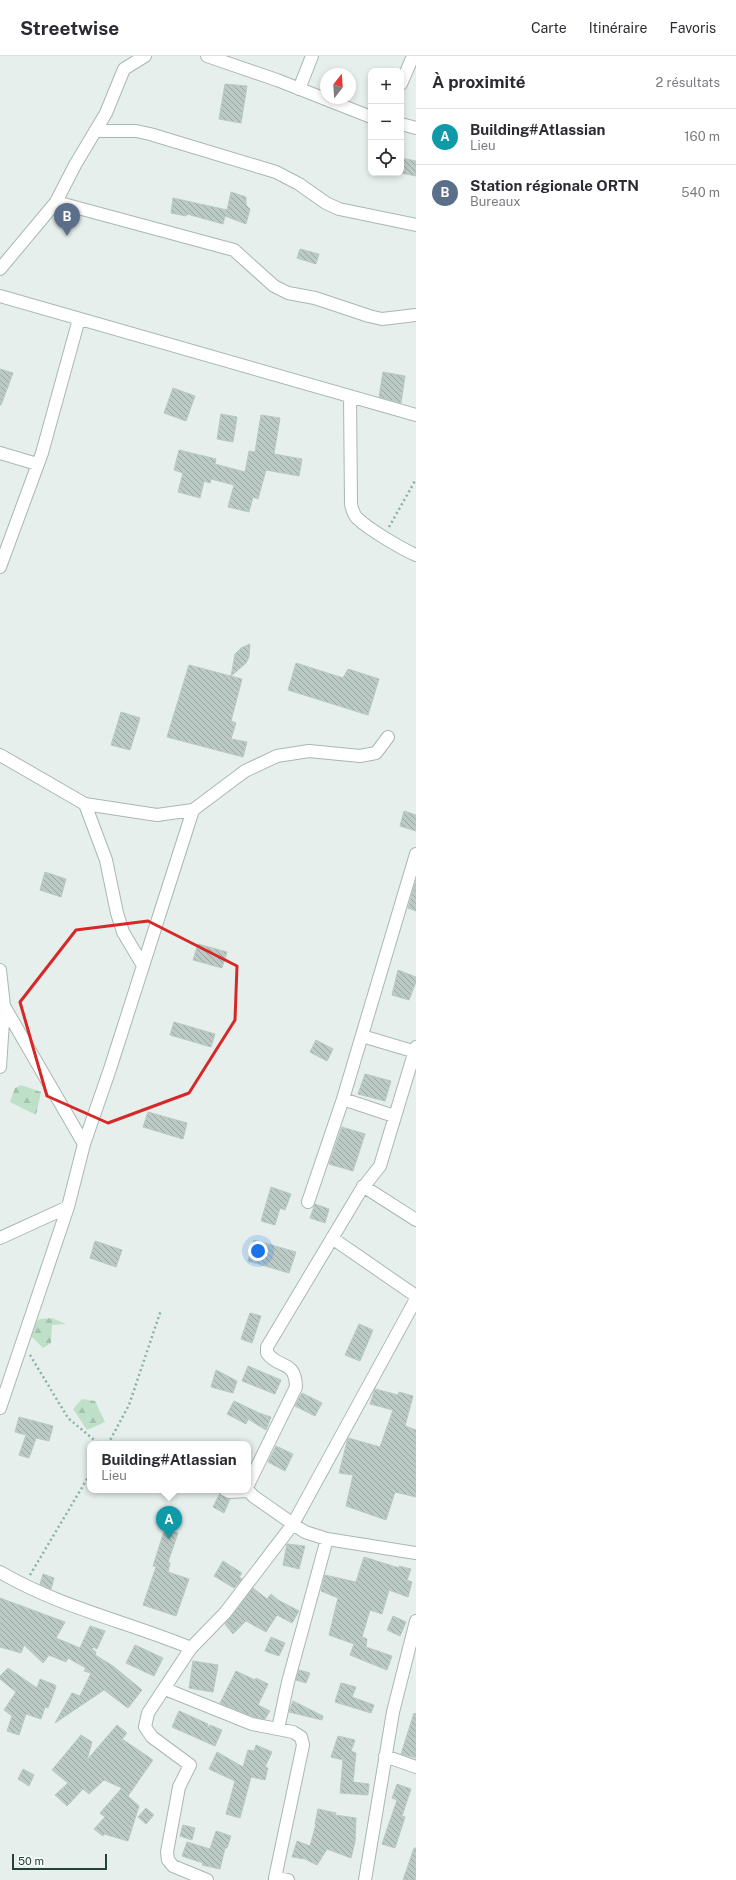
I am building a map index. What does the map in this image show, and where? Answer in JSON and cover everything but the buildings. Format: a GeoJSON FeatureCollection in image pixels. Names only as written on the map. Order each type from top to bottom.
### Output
{"type":"FeatureCollection","features":[{"type":"Feature","properties":{"kind":"street"},"geometry":{"type":"LineString","coordinates":[[0,269],[56,202],[75,165],[106,113],[124,69],[145,56]]}},
{"type":"Feature","properties":{"kind":"street"},"geometry":{"type":"LineString","coordinates":[[207,56],[233,60],[299,89],[368,116]]}},
{"type":"Feature","properties":{"kind":"street"},"geometry":{"type":"LineString","coordinates":[[299,89],[312,56]]}},
{"type":"Feature","properties":{"kind":"street"},"geometry":{"type":"LineString","coordinates":[[404,77],[413,56]]}},
{"type":"Feature","properties":{"kind":"street"},"geometry":{"type":"LineString","coordinates":[[404,125],[416,128]]}},
{"type":"Feature","properties":{"kind":"street"},"geometry":{"type":"LineString","coordinates":[[95,131],[136,131],[150,134],[276,172],[299,184],[326,203],[339,209],[416,225]]}},
{"type":"Feature","properties":{"kind":"street"},"geometry":{"type":"LineString","coordinates":[[56,202],[234,250],[274,286],[288,293],[315,298],[369,316],[382,318],[416,315]]}},
{"type":"Feature","properties":{"kind":"street"},"geometry":{"type":"LineString","coordinates":[[0,296],[416,415]]}},
{"type":"Feature","properties":{"kind":"street"},"geometry":{"type":"LineString","coordinates":[[1,561],[37,464],[79,319]]}},
{"type":"Feature","properties":{"kind":"street"},"geometry":{"type":"LineString","coordinates":[[350,396],[351,504],[353,512],[357,518],[384,537],[416,555]]}},
{"type":"Feature","properties":{"kind":"street"},"geometry":{"type":"LineString","coordinates":[[0,453],[37,464]]}},
{"type":"Feature","properties":{"kind":"street"},"geometry":{"type":"LineString","coordinates":[[0,755],[85,804],[157,815],[193,810],[245,771],[277,756],[309,751],[360,756],[376,753],[388,737]]}},
{"type":"Feature","properties":{"kind":"street"},"geometry":{"type":"LineString","coordinates":[[85,804],[106,860],[117,913],[123,932],[142,964]]}},
{"type":"Feature","properties":{"kind":"street"},"geometry":{"type":"LineString","coordinates":[[0,1408],[68,1206],[84,1144],[110,1069],[142,964],[193,810]]}},
{"type":"Feature","properties":{"kind":"street"},"geometry":{"type":"LineString","coordinates":[[308,1202],[343,1099],[416,854]]}},
{"type":"Feature","properties":{"kind":"street"},"geometry":{"type":"LineString","coordinates":[[0,970],[4,1006],[0,1067]]}},
{"type":"Feature","properties":{"kind":"street"},"geometry":{"type":"LineString","coordinates":[[4,1006],[84,1144]]}},
{"type":"Feature","properties":{"kind":"street"},"geometry":{"type":"LineString","coordinates":[[251,1483],[296,1387],[295,1375],[292,1370],[270,1357],[267,1353],[267,1347],[363,1186],[380,1166],[394,1116],[416,1050],[362,1036]]}},
{"type":"Feature","properties":{"kind":"street"},"geometry":{"type":"LineString","coordinates":[[343,1099],[394,1116]]}},
{"type":"Feature","properties":{"kind":"street"},"geometry":{"type":"LineString","coordinates":[[363,1186],[416,1220]]}},
{"type":"Feature","properties":{"kind":"street"},"geometry":{"type":"LineString","coordinates":[[0,1238],[68,1206]]}},
{"type":"Feature","properties":{"kind":"street"},"geometry":{"type":"LineString","coordinates":[[332,1238],[416,1296]]}},
{"type":"Feature","properties":{"kind":"street"},"geometry":{"type":"LineString","coordinates":[[207,1880],[173,1866],[168,1860],[167,1852],[179,1787],[190,1765],[152,1736],[145,1727],[148,1713],[191,1648],[225,1613],[293,1524],[416,1299]]}},
{"type":"Feature","properties":{"kind":"street"},"geometry":{"type":"LineString","coordinates":[[251,1491],[305,1532],[327,1539],[416,1553]]}},
{"type":"Feature","properties":{"kind":"street"},"geometry":{"type":"LineString","coordinates":[[278,1729],[288,1682],[327,1539]]}},
{"type":"Feature","properties":{"kind":"street"},"geometry":{"type":"LineString","coordinates":[[0,1572],[42,1595],[156,1634],[191,1648]]}},
{"type":"Feature","properties":{"kind":"street"},"geometry":{"type":"LineString","coordinates":[[365,1880],[393,1712],[416,1625]]}},
{"type":"Feature","properties":{"kind":"street"},"geometry":{"type":"LineString","coordinates":[[165,1689],[241,1721],[293,1732],[301,1737],[303,1745],[275,1879],[288,1880]]}},
{"type":"Feature","properties":{"kind":"street"},"geometry":{"type":"LineString","coordinates":[[385,1756],[416,1767]]}},
{"type":"Feature","properties":{"kind":"path"},"geometry":{"type":"LineString","coordinates":[[384,537],[416,478]]}},
{"type":"Feature","properties":{"kind":"path"},"geometry":{"type":"LineString","coordinates":[[110,1441],[129,1405],[162,1310]]}},
{"type":"Feature","properties":{"kind":"path"},"geometry":{"type":"LineString","coordinates":[[22,1341],[66,1416],[95,1441]]}},
{"type":"Feature","properties":{"kind":"path"},"geometry":{"type":"LineString","coordinates":[[23,1585],[87,1479]]}},
{"type":"Feature","properties":{"kind":"highlighted area"},"geometry":{"type":"Polygon","coordinates":[[[148,921],[237,966],[235,1020],[189,1093],[108,1123],[47,1096],[20,1002],[76,930],[148,921]]]}},
{"type":"Feature","properties":{"kind":"green space"},"geometry":{"type":"Polygon","coordinates":[[[21,1085],[41,1092],[36,1115],[10,1102],[15,1088],[21,1085]]]}},
{"type":"Feature","properties":{"kind":"green space"},"geometry":{"type":"Polygon","coordinates":[[[52,1318],[66,1324],[52,1325],[51,1343],[43,1348],[31,1336],[31,1325],[40,1319],[52,1318]]]}},
{"type":"Feature","properties":{"kind":"green space"},"geometry":{"type":"Polygon","coordinates":[[[82,1399],[95,1401],[105,1422],[87,1430],[73,1409],[82,1399]]]}},
{"type":"Feature","properties":{"kind":"place","name":"Station régionale ORTN"},"geometry":{"type":"Point","coordinates":[67,236]}},
{"type":"Feature","properties":{"kind":"place","name":"Building#Atlassian"},"geometry":{"type":"Point","coordinates":[169,1539]}}]}
